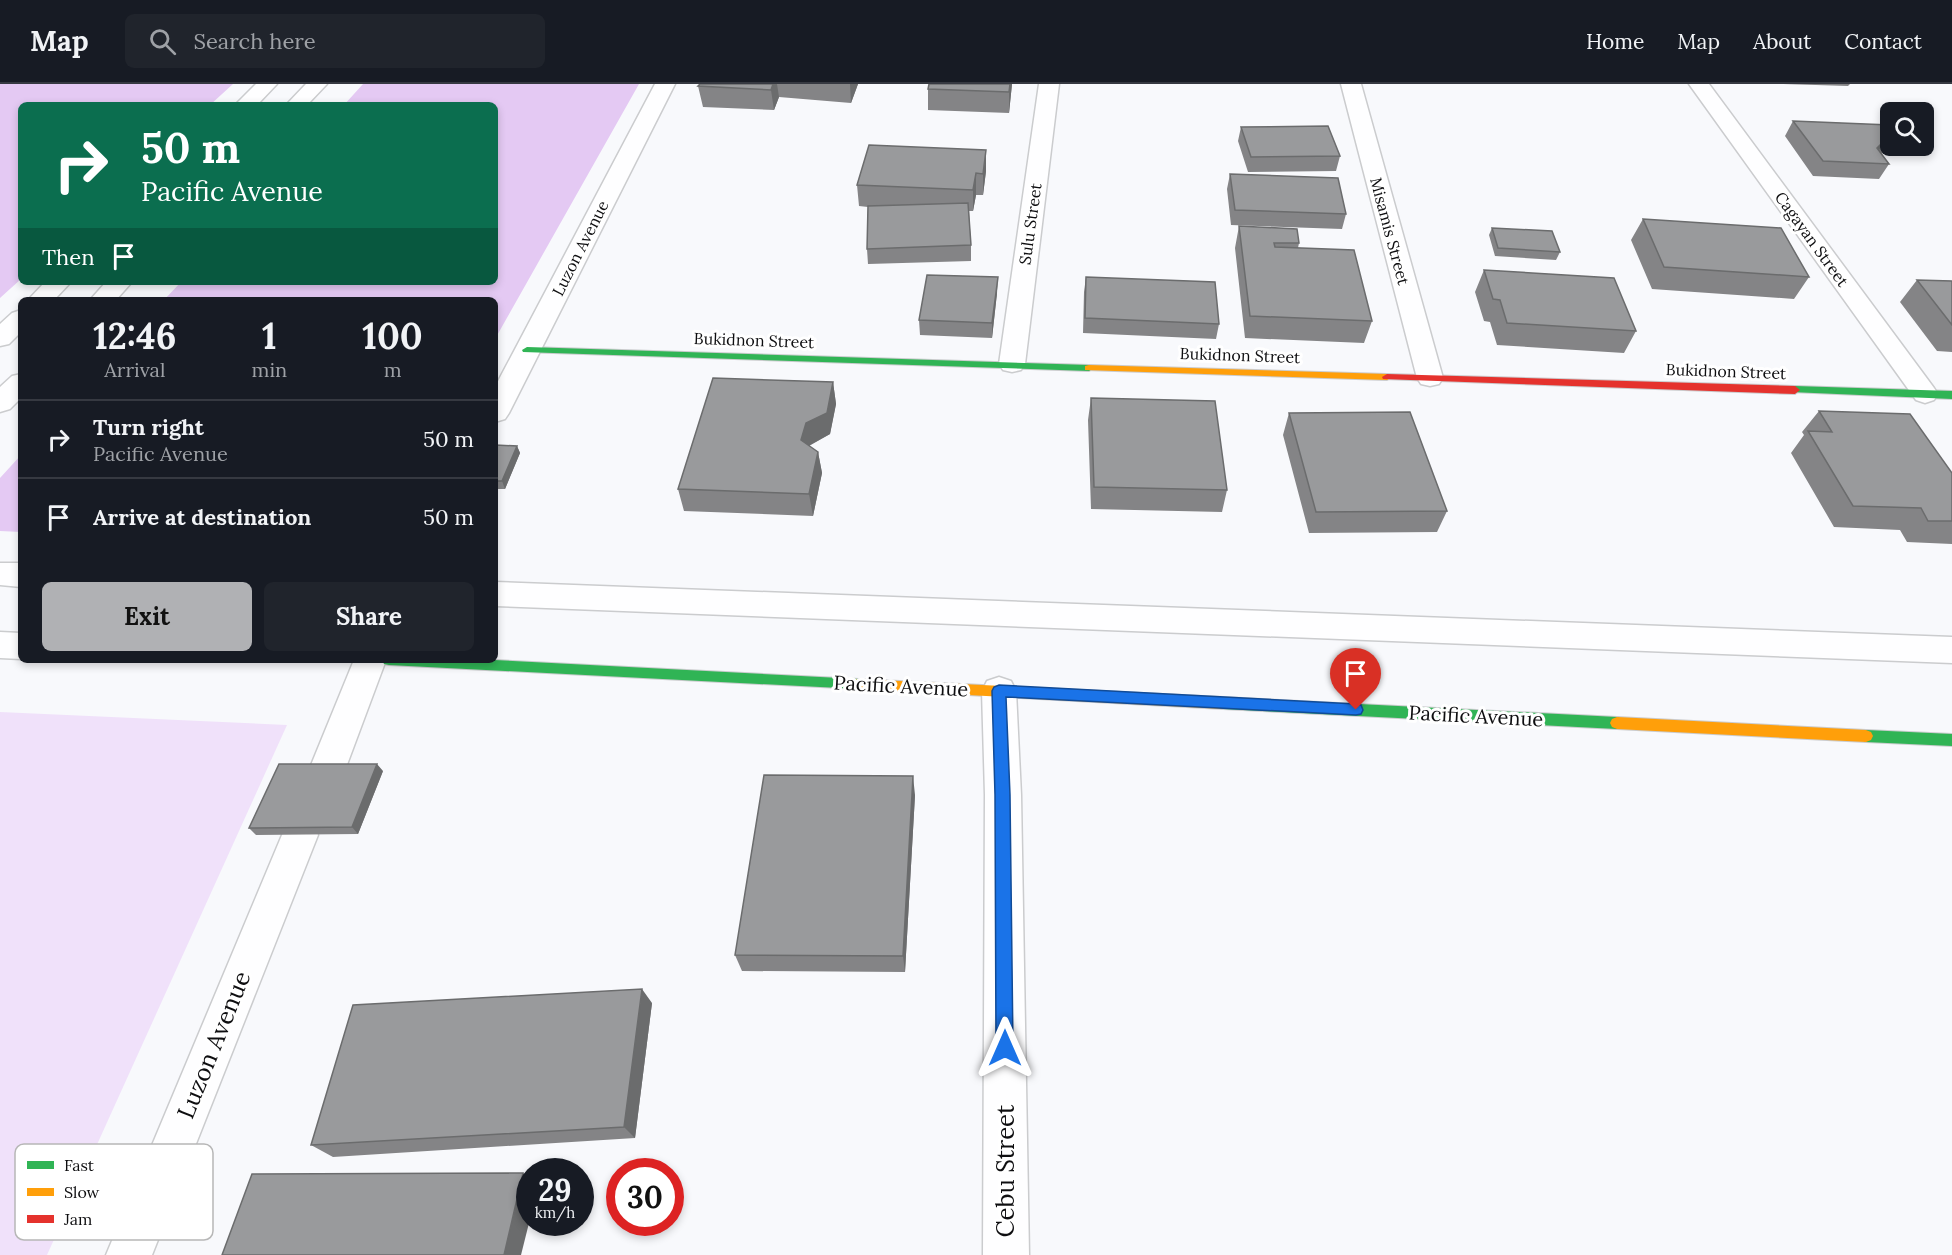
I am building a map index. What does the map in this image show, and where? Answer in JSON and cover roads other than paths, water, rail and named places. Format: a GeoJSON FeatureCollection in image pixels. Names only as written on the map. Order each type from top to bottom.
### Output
{"type":"FeatureCollection","features":[{"type":"Feature","properties":{"kind":"street"},"geometry":{"type":"LineString","coordinates":[[248,102],[267,84]]}},
{"type":"Feature","properties":{"kind":"street"},"geometry":{"type":"LineString","coordinates":[[299,102],[317,84]]}},
{"type":"Feature","properties":{"kind":"street","name":"Luzon Avenue"},"geometry":{"type":"LineString","coordinates":[[498,407],[665,84]]}},
{"type":"Feature","properties":{"kind":"street","name":"Sulu Street"},"geometry":{"type":"LineString","coordinates":[[1012,364],[1049,84]]}},
{"type":"Feature","properties":{"kind":"street","name":"Misamis Street"},"geometry":{"type":"LineString","coordinates":[[1351,84],[1430,378]]}},
{"type":"Feature","properties":{"kind":"street","name":"Cagayan Street"},"geometry":{"type":"LineString","coordinates":[[1699,84],[1926,394]]}},
{"type":"Feature","properties":{"kind":"street"},"geometry":{"type":"LineString","coordinates":[[43,297],[56,285]]}},
{"type":"Feature","properties":{"kind":"street"},"geometry":{"type":"LineString","coordinates":[[105,297],[117,285]]}},
{"type":"Feature","properties":{"kind":"street"},"geometry":{"type":"LineString","coordinates":[[0,338],[18,321]]}},
{"type":"Feature","properties":{"kind":"street","name":"Bukidnon Street"},"geometry":{"type":"LineString","coordinates":[[527,350],[1952,395]]}},
{"type":"Feature","properties":{"kind":"street"},"geometry":{"type":"LineString","coordinates":[[0,403],[18,385]]}},
{"type":"Feature","properties":{"kind":"street"},"geometry":{"type":"LineString","coordinates":[[0,574],[18,575]]}},
{"type":"Feature","properties":{"kind":"street"},"geometry":{"type":"LineString","coordinates":[[498,594],[1952,650]]}},
{"type":"Feature","properties":{"kind":"street"},"geometry":{"type":"LineString","coordinates":[[0,645],[18,646]]}},
{"type":"Feature","properties":{"kind":"street"},"geometry":{"type":"LineString","coordinates":[[327,770],[369,663]]}},
{"type":"Feature","properties":{"kind":"street","name":"Pacific Avenue"},"geometry":{"type":"LineString","coordinates":[[448,663],[1952,740]]}},
{"type":"Feature","properties":{"kind":"street","name":"Cebu Street"},"geometry":{"type":"LineString","coordinates":[[999,691],[1003,795],[1006,1255]]}},
{"type":"Feature","properties":{"kind":"street","name":"Luzon Avenue"},"geometry":{"type":"LineString","coordinates":[[174,1144],[300,835]]}},
{"type":"Feature","properties":{"kind":"street","name":"Luzon Avenue"},"geometry":{"type":"LineString","coordinates":[[129,1255],[135,1240]]}}]}
